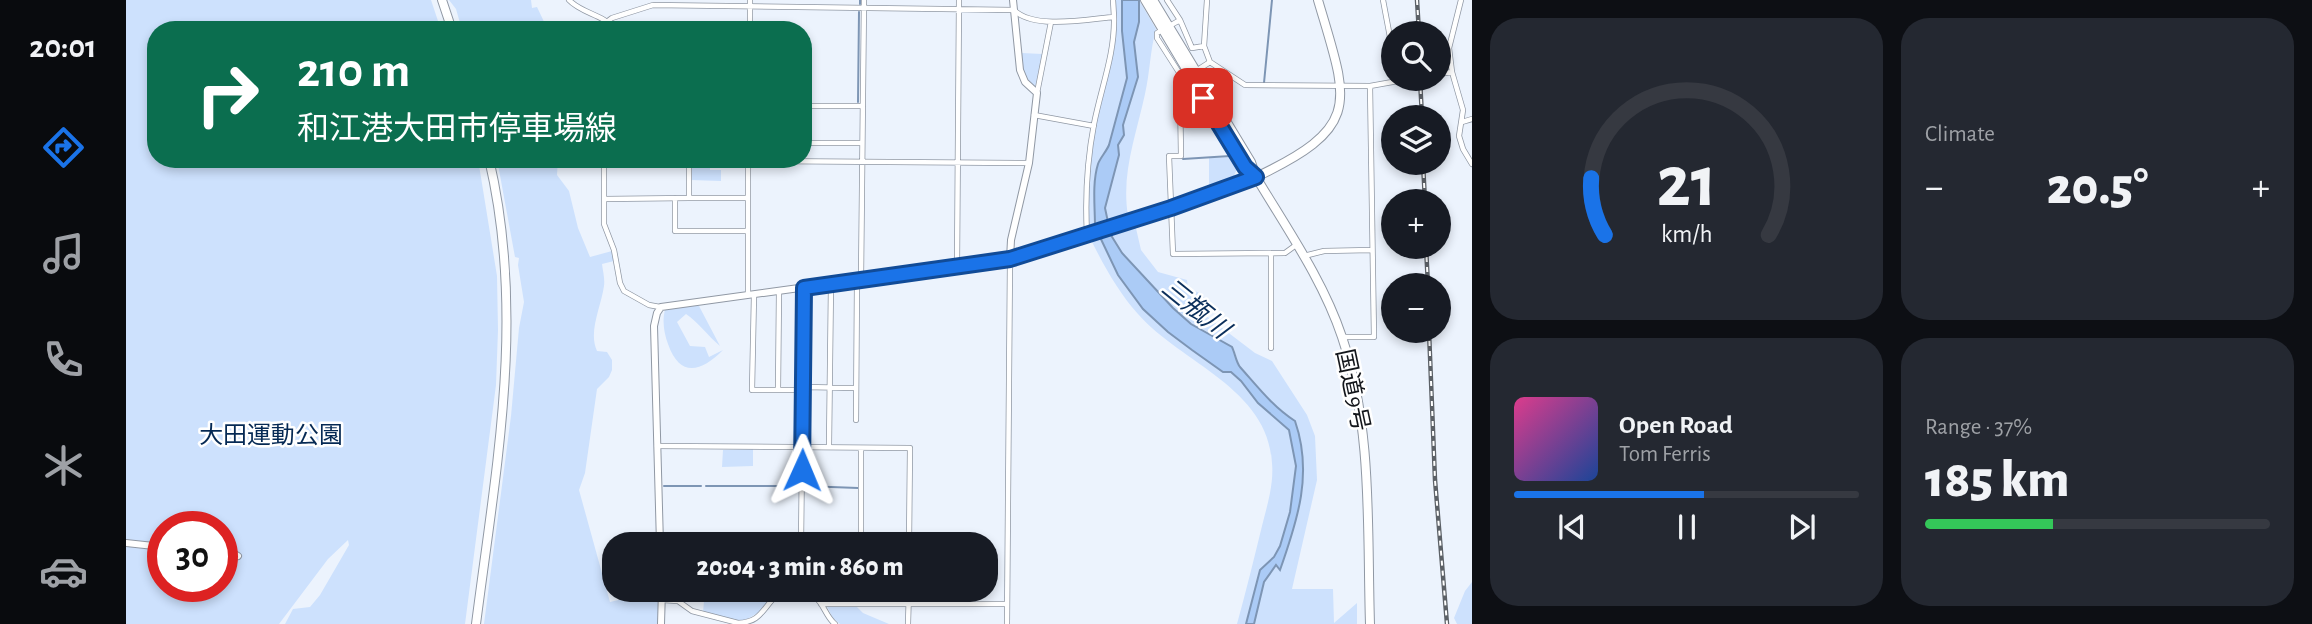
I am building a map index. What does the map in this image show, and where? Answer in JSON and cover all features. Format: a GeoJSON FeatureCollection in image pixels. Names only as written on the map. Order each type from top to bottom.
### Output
{"type":"FeatureCollection","features":[{"type":"Feature","properties":{"kind":"highway"},"geometry":{"type":"LineString","coordinates":[[442,0],[449,21]]}},
{"type":"Feature","properties":{"kind":"highway","name":"国道9号"},"geometry":{"type":"LineString","coordinates":[[1145,0],[1166,28]]}},
{"type":"Feature","properties":{"kind":"highway","name":"国道9号"},"geometry":{"type":"LineString","coordinates":[[1153,0],[1166,28],[1245,167],[1256,177],[1304,256],[1342,337],[1356,386],[1364,438],[1370,624]]}},
{"type":"Feature","properties":{"kind":"highway"},"geometry":{"type":"LineString","coordinates":[[1256,177],[1287,163],[1323,137],[1339,107],[1341,85],[1318,0]]}},
{"type":"Feature","properties":{"kind":"highway"},"geometry":{"type":"LineString","coordinates":[[476,624],[496,463],[508,335],[503,233],[491,168]]}},
{"type":"Feature","properties":{"kind":"main road"},"geometry":{"type":"LineString","coordinates":[[1010,259],[1028,163],[1037,93],[1025,82],[1020,70],[1013,0]]}},
{"type":"Feature","properties":{"kind":"main road"},"geometry":{"type":"LineString","coordinates":[[660,532],[654,326],[661,307],[1010,259],[1171,208],[1256,177]]}},
{"type":"Feature","properties":{"kind":"main road"},"geometry":{"type":"LineString","coordinates":[[126,543],[147,545]]}},
{"type":"Feature","properties":{"kind":"main road"},"geometry":{"type":"LineString","coordinates":[[661,624],[663,602]]}},
{"type":"Feature","properties":{"kind":"street"},"geometry":{"type":"LineString","coordinates":[[569,0],[608,21],[653,5],[750,3],[1014,10],[1018,15],[1051,22],[1114,17]]}},
{"type":"Feature","properties":{"kind":"street"},"geometry":{"type":"LineString","coordinates":[[856,420],[864,0]]}},
{"type":"Feature","properties":{"kind":"street"},"geometry":{"type":"LineString","coordinates":[[957,267],[959,0]]}},
{"type":"Feature","properties":{"kind":"street"},"geometry":{"type":"LineString","coordinates":[[1089,233],[1086,181],[1094,126],[1112,52],[1113,0]]}},
{"type":"Feature","properties":{"kind":"street"},"geometry":{"type":"LineString","coordinates":[[1167,0],[1180,20],[1192,48],[1204,46]]}},
{"type":"Feature","properties":{"kind":"street"},"geometry":{"type":"LineString","coordinates":[[1206,0],[1204,46],[1210,62],[1240,82],[1251,87],[1381,84]]}},
{"type":"Feature","properties":{"kind":"street"},"geometry":{"type":"LineString","coordinates":[[1383,0],[1387,21]]}},
{"type":"Feature","properties":{"kind":"street"},"geometry":{"type":"LineString","coordinates":[[1461,0],[1449,48],[1452,72],[1463,110],[1459,136],[1472,164]]}},
{"type":"Feature","properties":{"kind":"street"},"geometry":{"type":"LineString","coordinates":[[750,3],[750,21]]}},
{"type":"Feature","properties":{"kind":"street"},"geometry":{"type":"LineString","coordinates":[[1180,20],[1157,33],[1157,38],[1187,85],[1180,92],[1181,156],[1169,156],[1173,254],[1285,253],[1296,245]]}},
{"type":"Feature","properties":{"kind":"street"},"geometry":{"type":"LineString","coordinates":[[1037,93],[1051,22]]}},
{"type":"Feature","properties":{"kind":"street"},"geometry":{"type":"LineString","coordinates":[[1193,73],[1210,62]]}},
{"type":"Feature","properties":{"kind":"street"},"geometry":{"type":"LineString","coordinates":[[1342,337],[1374,337],[1370,86]]}},
{"type":"Feature","properties":{"kind":"street"},"geometry":{"type":"LineString","coordinates":[[812,106],[863,106]]}},
{"type":"Feature","properties":{"kind":"street"},"geometry":{"type":"LineString","coordinates":[[1034,115],[1094,126]]}},
{"type":"Feature","properties":{"kind":"street"},"geometry":{"type":"LineString","coordinates":[[1462,122],[1472,119]]}},
{"type":"Feature","properties":{"kind":"street"},"geometry":{"type":"LineString","coordinates":[[812,143],[862,143]]}},
{"type":"Feature","properties":{"kind":"street"},"geometry":{"type":"LineString","coordinates":[[812,161],[1028,163]]}},
{"type":"Feature","properties":{"kind":"street"},"geometry":{"type":"LineString","coordinates":[[604,168],[604,224],[614,250],[620,283],[624,291],[649,305],[661,307]]}},
{"type":"Feature","properties":{"kind":"street"},"geometry":{"type":"LineString","coordinates":[[689,168],[689,198]]}},
{"type":"Feature","properties":{"kind":"street"},"geometry":{"type":"LineString","coordinates":[[748,168],[752,390],[856,388]]}},
{"type":"Feature","properties":{"kind":"street"},"geometry":{"type":"LineString","coordinates":[[675,198],[675,231],[748,231]]}},
{"type":"Feature","properties":{"kind":"street"},"geometry":{"type":"LineString","coordinates":[[604,199],[748,198]]}},
{"type":"Feature","properties":{"kind":"street"},"geometry":{"type":"LineString","coordinates":[[1304,256],[1324,251],[1371,250]]}},
{"type":"Feature","properties":{"kind":"street"},"geometry":{"type":"LineString","coordinates":[[1270,253],[1271,348]]}},
{"type":"Feature","properties":{"kind":"street"},"geometry":{"type":"LineString","coordinates":[[1007,624],[1010,259]]}},
{"type":"Feature","properties":{"kind":"street"},"geometry":{"type":"LineString","coordinates":[[829,445],[831,284]]}},
{"type":"Feature","properties":{"kind":"street"},"geometry":{"type":"LineString","coordinates":[[801,532],[804,288]]}},
{"type":"Feature","properties":{"kind":"street"},"geometry":{"type":"LineString","coordinates":[[778,390],[779,292]]}},
{"type":"Feature","properties":{"kind":"street"},"geometry":{"type":"LineString","coordinates":[[657,446],[910,448],[909,532]]}},
{"type":"Feature","properties":{"kind":"street"},"geometry":{"type":"LineString","coordinates":[[861,448],[861,532]]}},
{"type":"Feature","properties":{"kind":"street"},"geometry":{"type":"LineString","coordinates":[[679,602],[692,611],[738,623],[746,623],[766,611],[771,602]]}},
{"type":"Feature","properties":{"kind":"street"},"geometry":{"type":"LineString","coordinates":[[821,604],[1007,604]]}},
{"type":"Feature","properties":{"kind":"street"},"geometry":{"type":"LineString","coordinates":[[821,604],[835,624]]}},
{"type":"Feature","properties":{"kind":"street"},"geometry":{"type":"LineString","coordinates":[[908,624],[909,604]]}},
{"type":"Feature","properties":{"kind":"green space","name":"大田運動公園"},"geometry":{"type":"Polygon","coordinates":[[[126,0],[431,0],[438,21],[147,21],[147,168],[479,168],[497,276],[498,330],[496,385],[465,624],[285,624],[293,609],[310,607],[320,595],[349,545],[348,540],[328,559],[279,624],[126,624],[126,0]]]}},
{"type":"Feature","properties":{"kind":"green space"},"geometry":{"type":"Polygon","coordinates":[[[449,0],[531,0],[532,8],[537,7],[544,21],[459,21],[456,9],[449,0]]]}},
{"type":"Feature","properties":{"kind":"green space"},"geometry":{"type":"Polygon","coordinates":[[[1115,0],[1122,0],[1127,78],[1109,145],[1096,171],[1095,227],[1089,228],[1087,203],[1093,137],[1115,46],[1115,0]]]}},
{"type":"Feature","properties":{"kind":"green space"},"geometry":{"type":"Polygon","coordinates":[[[1139,0],[1156,29],[1147,86],[1128,170],[1128,216],[1108,222],[1105,208],[1119,155],[1118,145],[1124,135],[1123,125],[1138,77],[1134,42],[1139,22],[1139,0]]]}},
{"type":"Feature","properties":{"kind":"green space"},"geometry":{"type":"Polygon","coordinates":[[[1022,53],[1042,54],[1035,88],[1023,75],[1022,53]]]}},
{"type":"Feature","properties":{"kind":"green space"},"geometry":{"type":"Polygon","coordinates":[[[1230,157],[1237,169],[1233,178],[1209,186],[1209,158],[1230,157]]]}},
{"type":"Feature","properties":{"kind":"green space"},"geometry":{"type":"Polygon","coordinates":[[[499,168],[557,168],[557,175],[569,191],[578,228],[590,257],[612,251],[614,261],[602,264],[604,286],[594,336],[597,351],[607,352],[612,360],[612,370],[597,389],[585,473],[579,490],[602,573],[602,602],[659,602],[658,624],[484,624],[524,302],[519,258],[515,257],[499,168]]]}},
{"type":"Feature","properties":{"kind":"green space"},"geometry":{"type":"Polygon","coordinates":[[[691,168],[721,170],[721,181],[691,180],[691,168]]]}},
{"type":"Feature","properties":{"kind":"green space"},"geometry":{"type":"Polygon","coordinates":[[[1135,224],[1141,250],[1158,272],[1187,280],[1188,288],[1204,295],[1205,315],[1255,353],[1272,361],[1307,415],[1315,436],[1317,480],[1292,589],[1333,589],[1334,623],[1357,603],[1357,624],[1254,624],[1264,582],[1276,564],[1280,569],[1297,513],[1303,475],[1299,437],[1292,418],[1284,415],[1239,366],[1234,349],[1191,324],[1122,253],[1109,232],[1135,224]]]}},
{"type":"Feature","properties":{"kind":"green space"},"geometry":{"type":"Polygon","coordinates":[[[1099,235],[1118,275],[1143,309],[1192,350],[1223,371],[1231,372],[1258,403],[1289,430],[1296,466],[1290,512],[1280,546],[1274,557],[1260,570],[1246,624],[1237,624],[1272,479],[1267,437],[1255,415],[1239,396],[1138,314],[1111,278],[1090,238],[1099,235]]]}},
{"type":"Feature","properties":{"kind":"green space"},"geometry":{"type":"Polygon","coordinates":[[[699,306],[720,346],[686,314],[677,322],[690,346],[705,347],[709,357],[723,350],[707,363],[692,368],[685,367],[673,355],[665,336],[664,318],[665,310],[699,306]]]}},
{"type":"Feature","properties":{"kind":"green space"},"geometry":{"type":"Polygon","coordinates":[[[753,449],[753,466],[722,467],[723,450],[753,449]]]}},
{"type":"Feature","properties":{"kind":"green space"},"geometry":{"type":"Polygon","coordinates":[[[1472,582],[1472,624],[1457,624],[1454,618],[1465,591],[1472,582]]]}},
{"type":"Feature","properties":{"kind":"green space"},"geometry":{"type":"Polygon","coordinates":[[[704,602],[769,602],[761,611],[742,622],[703,612],[704,602]]]}},
{"type":"Feature","properties":{"kind":"green space"},"geometry":{"type":"Polygon","coordinates":[[[826,605],[856,606],[863,613],[889,624],[840,624],[826,605]]]}},
{"type":"Feature","properties":{"kind":"shaded area"},"geometry":{"type":"Polygon","coordinates":[[[1122,0],[1139,0],[1139,22],[1134,42],[1138,77],[1123,125],[1124,135],[1118,145],[1119,155],[1105,208],[1108,222],[1095,227],[1096,171],[1109,145],[1127,78],[1122,0]]]}},
{"type":"Feature","properties":{"kind":"shaded area"},"geometry":{"type":"Polygon","coordinates":[[[1109,232],[1122,253],[1173,308],[1191,324],[1232,347],[1240,367],[1272,403],[1295,421],[1303,459],[1301,496],[1280,570],[1276,565],[1264,582],[1254,624],[1246,624],[1260,570],[1274,557],[1280,546],[1290,512],[1296,466],[1289,430],[1258,403],[1231,372],[1223,372],[1192,350],[1143,309],[1118,275],[1099,235],[1109,232]]]}},
{"type":"Feature","properties":{"kind":"waterway"},"geometry":{"type":"LineString","coordinates":[[1264,83],[1272,0]]}},
{"type":"Feature","properties":{"kind":"waterway"},"geometry":{"type":"LineString","coordinates":[[858,102],[859,12]]}},
{"type":"Feature","properties":{"kind":"waterway"},"geometry":{"type":"LineString","coordinates":[[1183,159],[1230,156]]}},
{"type":"Feature","properties":{"kind":"waterway"},"geometry":{"type":"LineString","coordinates":[[664,486],[701,486]]}},
{"type":"Feature","properties":{"kind":"waterway"},"geometry":{"type":"LineString","coordinates":[[706,486],[799,486]]}},
{"type":"Feature","properties":{"kind":"waterway"},"geometry":{"type":"LineString","coordinates":[[804,486],[858,488]]}},
{"type":"Feature","properties":{"kind":"railway"},"geometry":{"type":"LineString","coordinates":[[1417,0],[1418,21]]}},
{"type":"Feature","properties":{"kind":"railway"},"geometry":{"type":"LineString","coordinates":[[1421,91],[1421,105]]}},
{"type":"Feature","properties":{"kind":"railway"},"geometry":{"type":"LineString","coordinates":[[1424,175],[1424,189]]}},
{"type":"Feature","properties":{"kind":"railway"},"geometry":{"type":"LineString","coordinates":[[1427,259],[1427,273]]}},
{"type":"Feature","properties":{"kind":"railway"},"geometry":{"type":"LineString","coordinates":[[1429,343],[1435,480],[1447,624]]}},
{"type":"Feature","properties":{"kind":"route"},"geometry":{"type":"LineString","coordinates":[[802,470],[804,288],[1010,259],[1171,208],[1256,177],[1245,167],[1203,98]]}},
{"type":"Feature","properties":{"kind":"water label","name":"三瓶川"},"geometry":{"type":"Point","coordinates":[1196,308]}}]}
